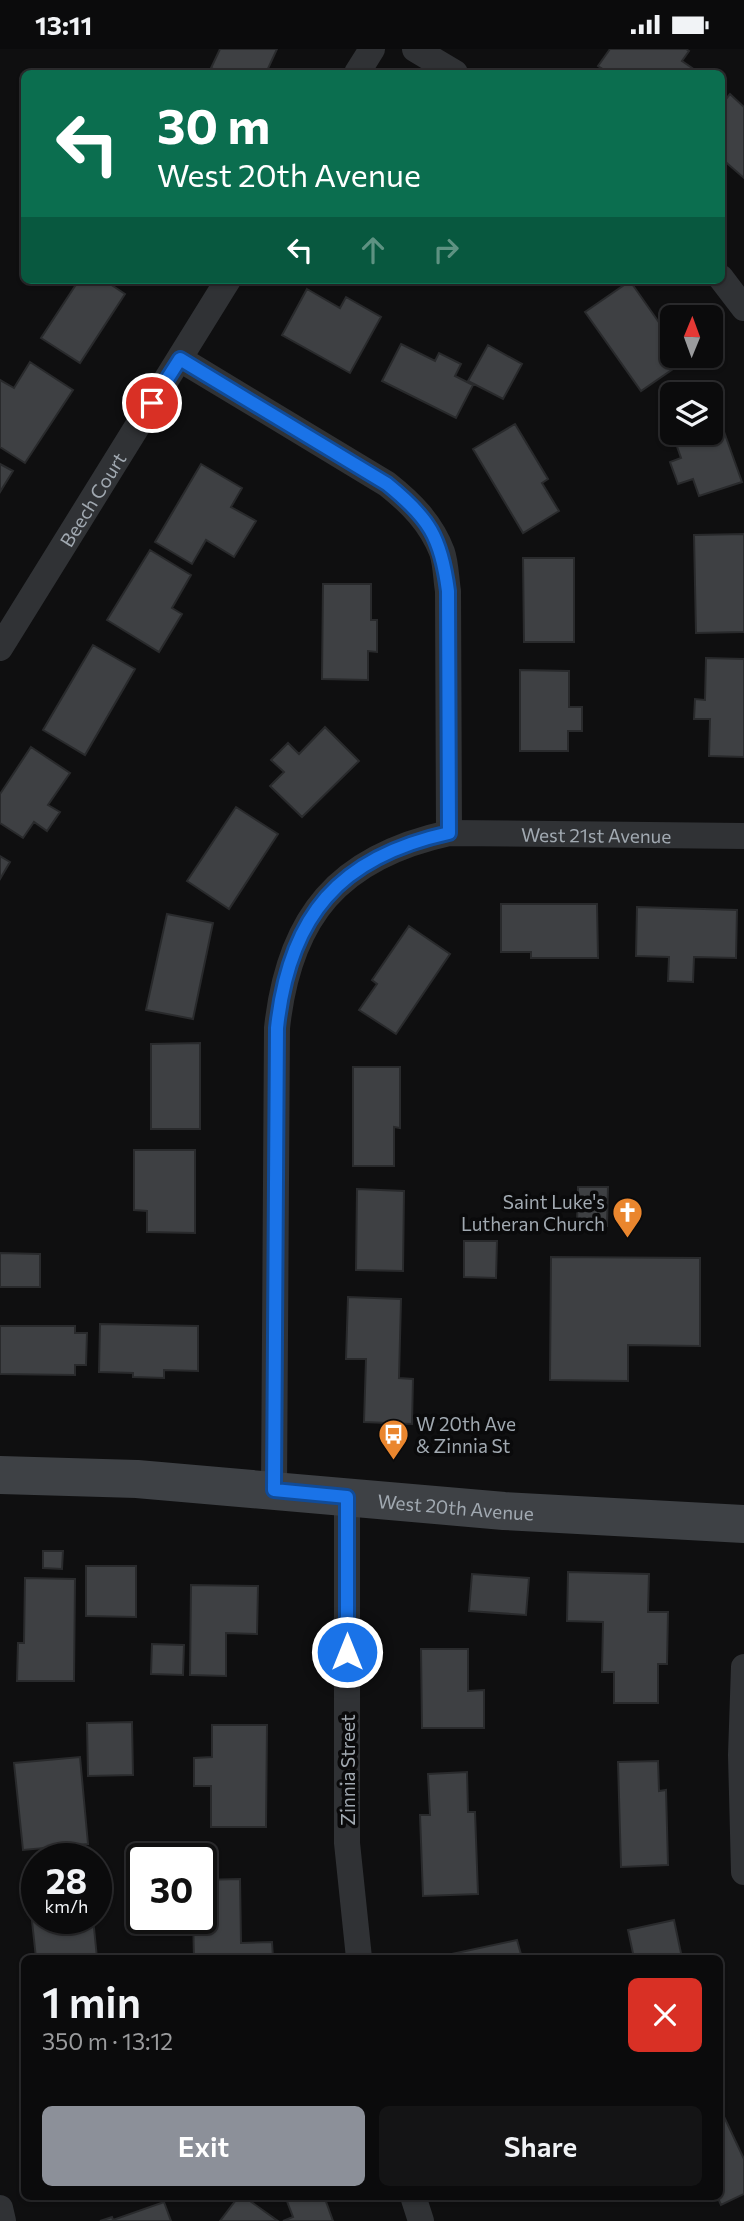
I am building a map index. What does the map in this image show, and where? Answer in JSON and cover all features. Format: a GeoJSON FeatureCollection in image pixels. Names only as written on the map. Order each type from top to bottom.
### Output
{"type":"FeatureCollection","features":[{"type":"Feature","properties":{"kind":"street"},"geometry":{"type":"LineString","coordinates":[[359,70],[372,49]]}},
{"type":"Feature","properties":{"kind":"street"},"geometry":{"type":"LineString","coordinates":[[415,49],[450,70]]}},
{"type":"Feature","properties":{"kind":"street"},"geometry":{"type":"LineString","coordinates":[[725,283],[744,308]]}},
{"type":"Feature","properties":{"kind":"street","name":"Beech Court"},"geometry":{"type":"LineString","coordinates":[[0,648],[227,284]]}},
{"type":"Feature","properties":{"kind":"street"},"geometry":{"type":"LineString","coordinates":[[180,359],[387,484],[410,502],[429,527],[443,554],[448,591],[449,833]]}},
{"type":"Feature","properties":{"kind":"street","name":"West 21st Avenue"},"geometry":{"type":"LineString","coordinates":[[274,1490],[277,1028],[281,991],[304,927],[322,901],[351,874],[383,853],[415,841],[449,833],[744,836]]}},
{"type":"Feature","properties":{"kind":"street","name":"West 20th Avenue"},"geometry":{"type":"LineString","coordinates":[[0,1475],[137,1479],[504,1511],[744,1524]]}},
{"type":"Feature","properties":{"kind":"street","name":"Zinnia Street"},"geometry":{"type":"LineString","coordinates":[[347,1497],[347,1843],[359,1955]]}},
{"type":"Feature","properties":{"kind":"street"},"geometry":{"type":"LineString","coordinates":[[744,1667],[741,1755],[744,1872]]}},
{"type":"Feature","properties":{"kind":"street"},"geometry":{"type":"LineString","coordinates":[[414,2200],[421,2221]]}},
{"type":"Feature","properties":{"kind":"street"},"geometry":{"type":"LineString","coordinates":[[0,2209],[3,2221]]}},
{"type":"Feature","properties":{"kind":"building"},"geometry":{"type":"Polygon","coordinates":[[[220,49],[277,49],[267,70],[211,68],[220,49]]]}},
{"type":"Feature","properties":{"kind":"building"},"geometry":{"type":"Polygon","coordinates":[[[610,49],[686,49],[689,51],[682,61],[695,70],[604,70],[598,66],[610,49]]]}},
{"type":"Feature","properties":{"kind":"building"},"geometry":{"type":"Polygon","coordinates":[[[730,94],[744,107],[744,178],[725,161],[725,100],[730,94]]]}},
{"type":"Feature","properties":{"kind":"building"},"geometry":{"type":"Polygon","coordinates":[[[76,284],[110,284],[125,294],[80,363],[41,338],[76,284]]]}},
{"type":"Feature","properties":{"kind":"building"},"geometry":{"type":"Polygon","coordinates":[[[626,284],[632,284],[660,324],[660,368],[674,368],[641,391],[585,312],[626,284]]]}},
{"type":"Feature","properties":{"kind":"building"},"geometry":{"type":"Polygon","coordinates":[[[307,289],[340,308],[346,297],[381,317],[350,373],[282,335],[307,289]]]}},
{"type":"Feature","properties":{"kind":"building"},"geometry":{"type":"Polygon","coordinates":[[[401,344],[435,361],[439,353],[461,364],[455,376],[473,385],[456,418],[382,381],[401,344]]]}},
{"type":"Feature","properties":{"kind":"building"},"geometry":{"type":"Polygon","coordinates":[[[488,345],[522,364],[503,399],[468,381],[488,345]]]}},
{"type":"Feature","properties":{"kind":"building"},"geometry":{"type":"Polygon","coordinates":[[[30,362],[73,390],[25,463],[0,447],[0,380],[14,388],[30,362]]]}},
{"type":"Feature","properties":{"kind":"building"},"geometry":{"type":"Polygon","coordinates":[[[515,424],[548,479],[542,483],[559,511],[523,533],[473,449],[515,424]]]}},
{"type":"Feature","properties":{"kind":"building"},"geometry":{"type":"Polygon","coordinates":[[[723,429],[742,482],[699,496],[693,479],[678,484],[670,462],[681,458],[676,445],[723,445],[723,429]]]}},
{"type":"Feature","properties":{"kind":"building"},"geometry":{"type":"Polygon","coordinates":[[[0,464],[13,471],[0,492],[0,464]]]}},
{"type":"Feature","properties":{"kind":"building"},"geometry":{"type":"Polygon","coordinates":[[[201,464],[242,488],[231,507],[256,521],[234,557],[206,540],[192,564],[155,542],[201,464]]]}},
{"type":"Feature","properties":{"kind":"building"},"geometry":{"type":"Polygon","coordinates":[[[744,534],[744,632],[696,633],[694,535],[744,534]]]}},
{"type":"Feature","properties":{"kind":"building"},"geometry":{"type":"Polygon","coordinates":[[[150,550],[191,575],[172,608],[182,614],[159,652],[107,620],[150,550]]]}},
{"type":"Feature","properties":{"kind":"building"},"geometry":{"type":"Polygon","coordinates":[[[523,558],[574,558],[574,642],[524,642],[523,558]]]}},
{"type":"Feature","properties":{"kind":"building"},"geometry":{"type":"Polygon","coordinates":[[[323,584],[371,584],[371,620],[377,620],[377,652],[368,651],[368,680],[322,679],[323,584]]]}},
{"type":"Feature","properties":{"kind":"building"},"geometry":{"type":"Polygon","coordinates":[[[93,645],[135,669],[85,755],[43,730],[93,645]]]}},
{"type":"Feature","properties":{"kind":"building"},"geometry":{"type":"Polygon","coordinates":[[[706,658],[744,659],[744,757],[709,756],[710,719],[694,719],[695,699],[705,700],[706,658]]]}},
{"type":"Feature","properties":{"kind":"building"},"geometry":{"type":"Polygon","coordinates":[[[520,670],[569,671],[569,707],[582,707],[582,731],[568,731],[568,751],[520,751],[520,670]]]}},
{"type":"Feature","properties":{"kind":"building"},"geometry":{"type":"Polygon","coordinates":[[[325,727],[359,761],[302,817],[270,786],[284,772],[271,760],[288,743],[299,754],[325,727]]]}},
{"type":"Feature","properties":{"kind":"building"},"geometry":{"type":"Polygon","coordinates":[[[31,747],[70,773],[48,805],[60,812],[47,831],[34,822],[23,838],[0,823],[0,794],[31,747]]]}},
{"type":"Feature","properties":{"kind":"building"},"geometry":{"type":"Polygon","coordinates":[[[236,807],[278,834],[229,909],[187,881],[236,807]]]}},
{"type":"Feature","properties":{"kind":"building"},"geometry":{"type":"Polygon","coordinates":[[[0,856],[10,862],[0,879],[0,856]]]}},
{"type":"Feature","properties":{"kind":"building"},"geometry":{"type":"Polygon","coordinates":[[[501,904],[597,904],[598,958],[531,958],[531,952],[501,952],[501,904]]]}},
{"type":"Feature","properties":{"kind":"building"},"geometry":{"type":"Polygon","coordinates":[[[637,907],[737,910],[736,958],[694,957],[693,982],[668,981],[669,957],[636,956],[637,907]]]}},
{"type":"Feature","properties":{"kind":"building"},"geometry":{"type":"Polygon","coordinates":[[[167,914],[213,923],[193,1019],[146,1010],[167,914]]]}},
{"type":"Feature","properties":{"kind":"building"},"geometry":{"type":"Polygon","coordinates":[[[409,926],[450,954],[396,1034],[359,1010],[377,984],[372,980],[409,926]]]}},
{"type":"Feature","properties":{"kind":"building"},"geometry":{"type":"Polygon","coordinates":[[[200,1043],[200,1129],[151,1129],[151,1044],[200,1043]]]}},
{"type":"Feature","properties":{"kind":"building"},"geometry":{"type":"Polygon","coordinates":[[[353,1067],[400,1067],[400,1128],[394,1127],[394,1166],[353,1166],[353,1067]]]}},
{"type":"Feature","properties":{"kind":"building"},"geometry":{"type":"Polygon","coordinates":[[[134,1150],[195,1150],[195,1233],[147,1232],[147,1211],[134,1210],[134,1150]]]}},
{"type":"Feature","properties":{"kind":"building"},"geometry":{"type":"Polygon","coordinates":[[[578,1187],[608,1187],[607,1226],[577,1226],[578,1187]]]}},
{"type":"Feature","properties":{"kind":"building"},"geometry":{"type":"Polygon","coordinates":[[[357,1189],[404,1191],[403,1271],[356,1270],[357,1189]]]}},
{"type":"Feature","properties":{"kind":"building"},"geometry":{"type":"Polygon","coordinates":[[[464,1241],[497,1241],[496,1278],[464,1277],[464,1241]]]}},
{"type":"Feature","properties":{"kind":"building"},"geometry":{"type":"Polygon","coordinates":[[[0,1253],[40,1254],[40,1287],[0,1287],[0,1253]]]}},
{"type":"Feature","properties":{"kind":"building"},"geometry":{"type":"Polygon","coordinates":[[[551,1257],[700,1258],[700,1346],[628,1345],[628,1381],[550,1380],[551,1257]]]}},
{"type":"Feature","properties":{"kind":"building"},"geometry":{"type":"Polygon","coordinates":[[[348,1297],[401,1299],[399,1378],[413,1379],[412,1424],[364,1422],[366,1359],[346,1359],[348,1297]]]}},
{"type":"Feature","properties":{"kind":"building"},"geometry":{"type":"Polygon","coordinates":[[[100,1324],[198,1326],[198,1371],[164,1370],[164,1378],[133,1377],[133,1373],[99,1372],[100,1324]]]}},
{"type":"Feature","properties":{"kind":"building"},"geometry":{"type":"Polygon","coordinates":[[[0,1326],[75,1326],[75,1333],[87,1333],[86,1365],[75,1365],[75,1375],[0,1374],[0,1326]]]}},
{"type":"Feature","properties":{"kind":"building"},"geometry":{"type":"Polygon","coordinates":[[[43,1551],[63,1551],[62,1569],[43,1568],[43,1551]]]}},
{"type":"Feature","properties":{"kind":"building"},"geometry":{"type":"Polygon","coordinates":[[[86,1566],[136,1566],[136,1617],[86,1616],[86,1566]]]}},
{"type":"Feature","properties":{"kind":"building"},"geometry":{"type":"Polygon","coordinates":[[[568,1572],[649,1574],[648,1612],[668,1612],[667,1664],[658,1664],[658,1703],[614,1703],[614,1672],[602,1672],[603,1622],[567,1621],[568,1572]]]}},
{"type":"Feature","properties":{"kind":"building"},"geometry":{"type":"Polygon","coordinates":[[[472,1574],[529,1578],[526,1615],[469,1611],[472,1574]]]}},
{"type":"Feature","properties":{"kind":"building"},"geometry":{"type":"Polygon","coordinates":[[[25,1578],[75,1579],[74,1681],[17,1681],[18,1643],[24,1643],[25,1578]]]}},
{"type":"Feature","properties":{"kind":"building"},"geometry":{"type":"Polygon","coordinates":[[[191,1585],[258,1586],[257,1634],[226,1633],[226,1676],[190,1675],[191,1585]]]}},
{"type":"Feature","properties":{"kind":"building"},"geometry":{"type":"Polygon","coordinates":[[[152,1644],[184,1645],[183,1675],[151,1674],[152,1644]]]}},
{"type":"Feature","properties":{"kind":"building"},"geometry":{"type":"Polygon","coordinates":[[[421,1649],[468,1649],[468,1691],[484,1690],[484,1728],[422,1728],[421,1649]]]}},
{"type":"Feature","properties":{"kind":"building"},"geometry":{"type":"Polygon","coordinates":[[[132,1722],[133,1775],[88,1776],[87,1723],[132,1722]]]}},
{"type":"Feature","properties":{"kind":"building"},"geometry":{"type":"Polygon","coordinates":[[[212,1725],[267,1725],[266,1827],[211,1827],[211,1786],[194,1786],[194,1758],[212,1757],[212,1725]]]}},
{"type":"Feature","properties":{"kind":"building"},"geometry":{"type":"Polygon","coordinates":[[[80,1757],[88,1843],[22,1843],[14,1763],[80,1757]]]}},
{"type":"Feature","properties":{"kind":"building"},"geometry":{"type":"Polygon","coordinates":[[[658,1761],[659,1791],[666,1790],[668,1865],[621,1867],[618,1762],[658,1761]]]}},
{"type":"Feature","properties":{"kind":"building"},"geometry":{"type":"Polygon","coordinates":[[[467,1772],[468,1812],[475,1812],[478,1894],[423,1896],[420,1815],[430,1815],[428,1774],[467,1772]]]}},
{"type":"Feature","properties":{"kind":"building"},"geometry":{"type":"Polygon","coordinates":[[[240,1879],[241,1943],[272,1942],[273,1955],[194,1955],[193,1934],[217,1934],[217,1880],[240,1879]]]}},
{"type":"Feature","properties":{"kind":"building"},"geometry":{"type":"Polygon","coordinates":[[[674,1920],[681,1955],[633,1955],[628,1930],[674,1920]]]}},
{"type":"Feature","properties":{"kind":"building"},"geometry":{"type":"Polygon","coordinates":[[[33,1934],[95,1934],[97,1955],[36,1955],[33,1934]]]}},
{"type":"Feature","properties":{"kind":"building"},"geometry":{"type":"Polygon","coordinates":[[[517,1940],[521,1955],[447,1955],[517,1940]]]}},
{"type":"Feature","properties":{"kind":"building"},"geometry":{"type":"Polygon","coordinates":[[[723,2114],[744,2159],[744,2194],[721,2205],[719,2200],[723,2200],[723,2114]]]}},
{"type":"Feature","properties":{"kind":"building"},"geometry":{"type":"Polygon","coordinates":[[[236,2200],[249,2200],[278,2221],[220,2221],[236,2200]]]}},
{"type":"Feature","properties":{"kind":"building"},"geometry":{"type":"Polygon","coordinates":[[[287,2200],[325,2200],[333,2221],[283,2221],[293,2217],[287,2200]]]}},
{"type":"Feature","properties":{"kind":"building"},"geometry":{"type":"Polygon","coordinates":[[[164,2202],[171,2221],[100,2221],[112,2217],[113,2220],[164,2202]]]}},
{"type":"Feature","properties":{"kind":"place","name":"Saint Luke's Lutheran Church"},"geometry":{"type":"Point","coordinates":[628,1239]}},
{"type":"Feature","properties":{"kind":"place","name":"W 20th Ave & Zinnia St"},"geometry":{"type":"Point","coordinates":[393,1461]}},
{"type":"Feature","properties":{"kind":"route"},"geometry":{"type":"LineString","coordinates":[[152,403],[180,359],[387,484],[410,502],[429,527],[443,554],[448,591],[449,833],[415,841],[383,853],[351,874],[322,901],[304,927],[292,958],[281,991],[277,1028],[274,1490],[347,1497],[347,1652]]}}]}
